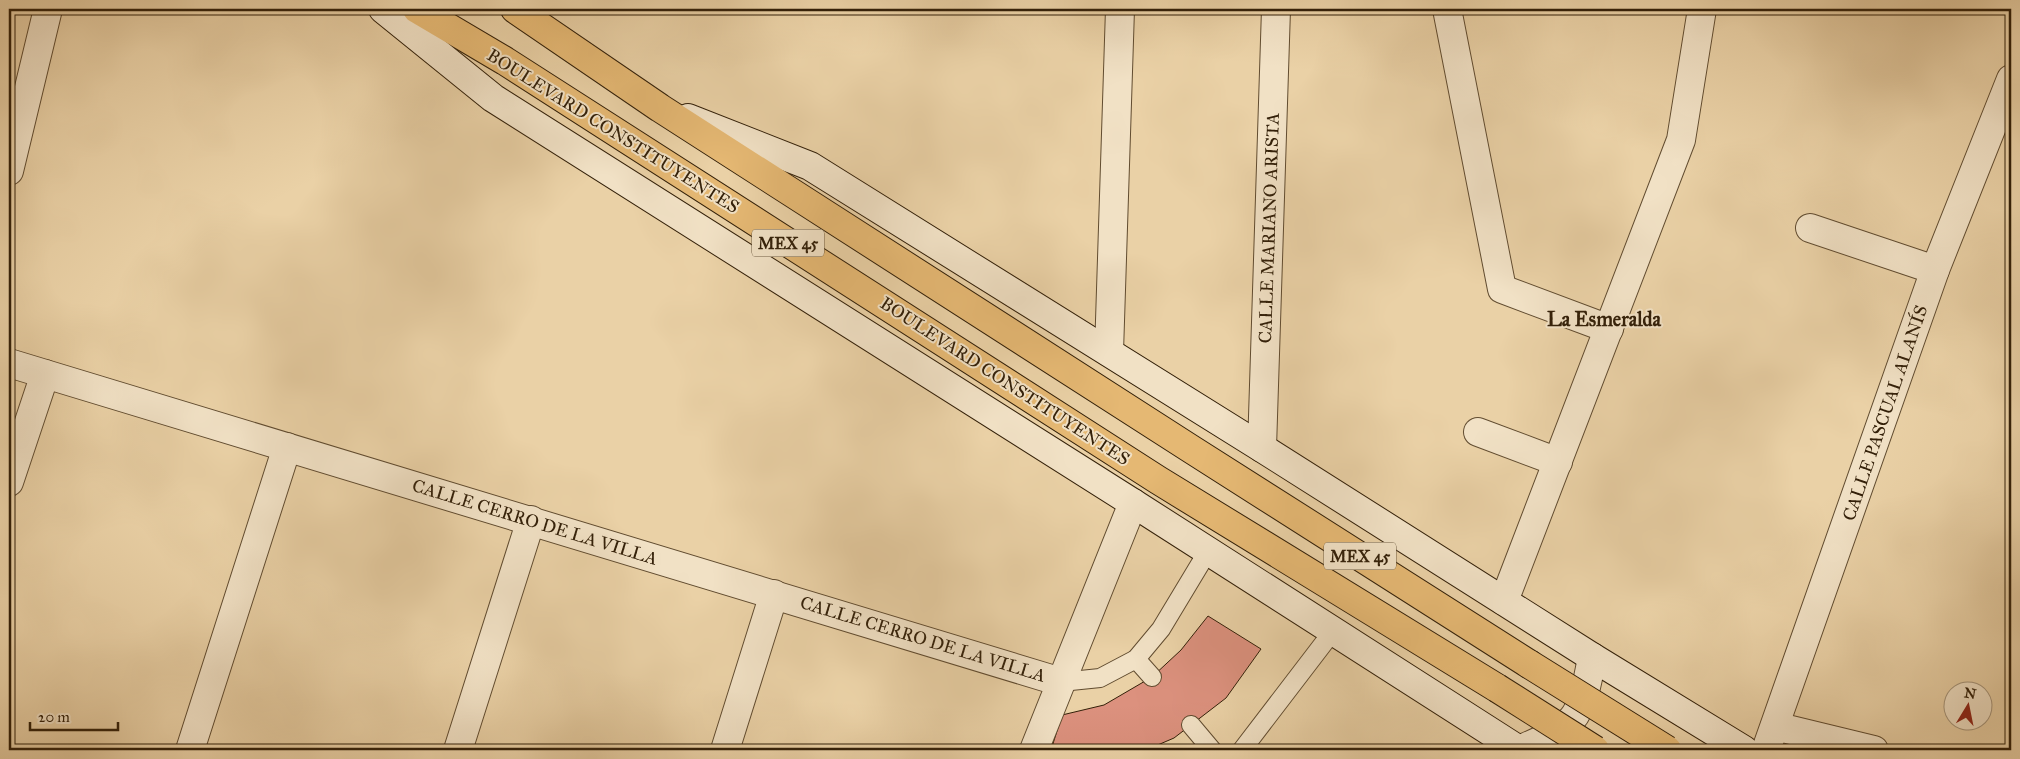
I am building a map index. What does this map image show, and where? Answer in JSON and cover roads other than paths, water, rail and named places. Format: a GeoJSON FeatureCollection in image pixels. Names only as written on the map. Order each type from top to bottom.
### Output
{"type":"FeatureCollection","features":[{"type":"Feature","properties":{"kind":"highway","name":"BOULEVARD CONSTITUYENTES"},"geometry":{"type":"LineString","coordinates":[[417,9],[505,61],[1158,480],[1595,750]]}},
{"type":"Feature","properties":{"kind":"highway","name":"MEX 45"},"geometry":{"type":"LineString","coordinates":[[521,11],[660,108],[1191,449],[1667,750]]}},
{"type":"Feature","properties":{"kind":"street"},"geometry":{"type":"LineString","coordinates":[[9,171],[48,9]]}},
{"type":"Feature","properties":{"kind":"street"},"geometry":{"type":"LineString","coordinates":[[383,9],[493,98],[1519,750],[1549,737],[1573,718],[1588,684],[1592,657]]}},
{"type":"Feature","properties":{"kind":"street"},"geometry":{"type":"LineString","coordinates":[[1109,352],[1120,9]]}},
{"type":"Feature","properties":{"kind":"street","name":"CALLE MARIANO ARISTA"},"geometry":{"type":"LineString","coordinates":[[1262,448],[1276,9]]}},
{"type":"Feature","properties":{"kind":"street"},"geometry":{"type":"LineString","coordinates":[[1447,9],[1502,289],[1609,329]]}},
{"type":"Feature","properties":{"kind":"street"},"geometry":{"type":"LineString","coordinates":[[1504,601],[1681,140],[1702,9]]}},
{"type":"Feature","properties":{"kind":"street","name":"CALLE PASCUAL ALANÍS"},"geometry":{"type":"LineString","coordinates":[[1771,738],[1936,270],[2011,79]]}},
{"type":"Feature","properties":{"kind":"street"},"geometry":{"type":"LineString","coordinates":[[660,108],[810,166],[1262,448],[1592,657],[1744,750]]}},
{"type":"Feature","properties":{"kind":"street"},"geometry":{"type":"LineString","coordinates":[[1810,228],[1936,270]]}},
{"type":"Feature","properties":{"kind":"street","name":"CALLE CERRO DE LA VILLA"},"geometry":{"type":"LineString","coordinates":[[9,363],[1061,682]]}},
{"type":"Feature","properties":{"kind":"street"},"geometry":{"type":"LineString","coordinates":[[9,482],[44,374]]}},
{"type":"Feature","properties":{"kind":"street"},"geometry":{"type":"LineString","coordinates":[[1478,432],[1558,462]]}},
{"type":"Feature","properties":{"kind":"street"},"geometry":{"type":"LineString","coordinates":[[190,750],[287,447]]}},
{"type":"Feature","properties":{"kind":"street"},"geometry":{"type":"LineString","coordinates":[[1034,750],[1133,503]]}},
{"type":"Feature","properties":{"kind":"street"},"geometry":{"type":"LineString","coordinates":[[458,750],[531,520]]}},
{"type":"Feature","properties":{"kind":"street"},"geometry":{"type":"LineString","coordinates":[[725,750],[774,594]]}},
{"type":"Feature","properties":{"kind":"street"},"geometry":{"type":"LineString","coordinates":[[1771,738],[1874,750]]}},
{"type":"Feature","properties":{"kind":"lane"},"geometry":{"type":"LineString","coordinates":[[1061,682],[1100,678],[1136,658],[1161,629],[1208,551]]}},
{"type":"Feature","properties":{"kind":"lane"},"geometry":{"type":"LineString","coordinates":[[1242,750],[1333,631]]}},
{"type":"Feature","properties":{"kind":"lane"},"geometry":{"type":"LineString","coordinates":[[1136,658],[1152,677]]}},
{"type":"Feature","properties":{"kind":"lane"},"geometry":{"type":"LineString","coordinates":[[1191,725],[1212,750]]}},
{"type":"Feature","properties":{"kind":"district","name":"La Esmeralda"},"geometry":{"type":"Point","coordinates":[1604,319]}}]}
